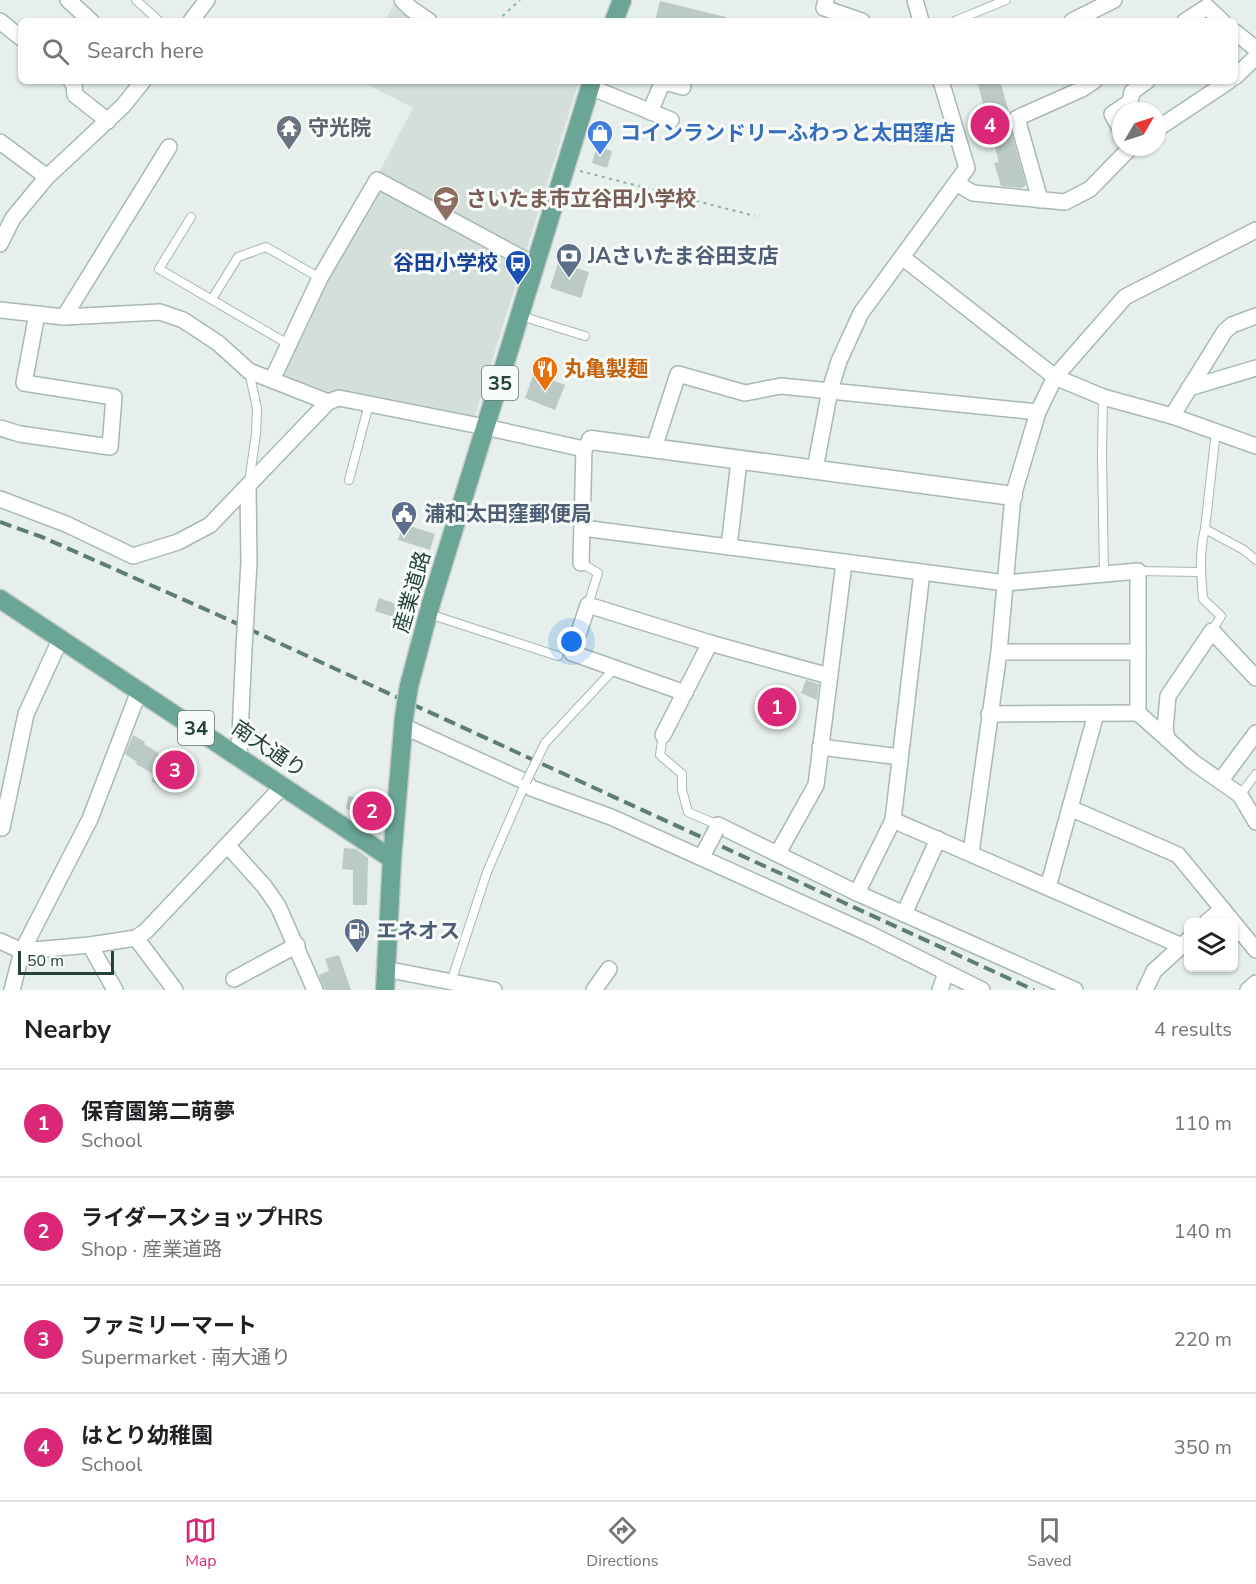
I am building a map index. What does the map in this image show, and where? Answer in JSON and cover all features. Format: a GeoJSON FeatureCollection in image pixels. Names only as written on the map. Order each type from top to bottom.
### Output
{"type":"FeatureCollection","features":[{"type":"Feature","properties":{"kind":"main road"},"geometry":{"type":"LineString","coordinates":[[615,18],[622,0]]}},
{"type":"Feature","properties":{"kind":"main road","name":"産業道路"},"geometry":{"type":"LineString","coordinates":[[385,990],[392,859],[409,686],[485,427],[591,84]]}},
{"type":"Feature","properties":{"kind":"main road","name":"南大通り"},"geometry":{"type":"LineString","coordinates":[[0,599],[392,859]]}},
{"type":"Feature","properties":{"kind":"street"},"geometry":{"type":"LineString","coordinates":[[68,0],[88,18]]}},
{"type":"Feature","properties":{"kind":"street"},"geometry":{"type":"LineString","coordinates":[[402,0],[425,18]]}},
{"type":"Feature","properties":{"kind":"street"},"geometry":{"type":"LineString","coordinates":[[826,0],[824,8],[853,18]]}},
{"type":"Feature","properties":{"kind":"street"},"geometry":{"type":"LineString","coordinates":[[915,0],[920,18]]}},
{"type":"Feature","properties":{"kind":"street"},"geometry":{"type":"LineString","coordinates":[[1078,18],[1114,0]]}},
{"type":"Feature","properties":{"kind":"street"},"geometry":{"type":"LineString","coordinates":[[193,18],[205,1]]}},
{"type":"Feature","properties":{"kind":"street"},"geometry":{"type":"LineString","coordinates":[[1190,18],[1207,7],[1219,18]]}},
{"type":"Feature","properties":{"kind":"street"},"geometry":{"type":"LineString","coordinates":[[0,21],[18,36]]}},
{"type":"Feature","properties":{"kind":"street"},"geometry":{"type":"LineString","coordinates":[[1238,34],[1256,49]]}},
{"type":"Feature","properties":{"kind":"street"},"geometry":{"type":"LineString","coordinates":[[1238,74],[1256,57]]}},
{"type":"Feature","properties":{"kind":"street"},"geometry":{"type":"LineString","coordinates":[[74,84],[75,95],[108,121]]}},
{"type":"Feature","properties":{"kind":"street"},"geometry":{"type":"LineString","coordinates":[[0,244],[13,218],[47,177],[108,121],[141,84]]}},
{"type":"Feature","properties":{"kind":"street"},"geometry":{"type":"LineString","coordinates":[[591,84],[671,120]]}},
{"type":"Feature","properties":{"kind":"street"},"geometry":{"type":"LineString","coordinates":[[650,111],[661,84]]}},
{"type":"Feature","properties":{"kind":"street"},"geometry":{"type":"LineString","coordinates":[[672,84],[683,87]]}},
{"type":"Feature","properties":{"kind":"street"},"geometry":{"type":"LineString","coordinates":[[815,469],[830,390],[839,361],[861,313],[967,168],[942,84]]}},
{"type":"Feature","properties":{"kind":"street"},"geometry":{"type":"LineString","coordinates":[[1040,200],[1017,118],[1090,84]]}},
{"type":"Feature","properties":{"kind":"street"},"geometry":{"type":"LineString","coordinates":[[1130,102],[1132,92],[1143,84]]}},
{"type":"Feature","properties":{"kind":"street"},"geometry":{"type":"LineString","coordinates":[[1166,123],[1224,84]]}},
{"type":"Feature","properties":{"kind":"street"},"geometry":{"type":"LineString","coordinates":[[0,142],[47,177]]}},
{"type":"Feature","properties":{"kind":"street"},"geometry":{"type":"LineString","coordinates":[[64,317],[169,147]]}},
{"type":"Feature","properties":{"kind":"street"},"geometry":{"type":"LineString","coordinates":[[956,183],[973,193],[1065,202],[1090,189],[1122,156]]}},
{"type":"Feature","properties":{"kind":"street"},"geometry":{"type":"LineString","coordinates":[[272,380],[320,278],[377,180],[535,265]]}},
{"type":"Feature","properties":{"kind":"street"},"geometry":{"type":"LineString","coordinates":[[0,209],[13,218]]}},
{"type":"Feature","properties":{"kind":"street"},"geometry":{"type":"LineString","coordinates":[[971,853],[999,652],[1014,496],[1038,412],[1055,377],[1125,297],[1256,230]]}},
{"type":"Feature","properties":{"kind":"street"},"geometry":{"type":"LineString","coordinates":[[902,257],[1055,377],[1103,397],[1172,416],[1256,446]]}},
{"type":"Feature","properties":{"kind":"street"},"geometry":{"type":"LineString","coordinates":[[0,310],[64,317],[160,312],[183,320],[201,331],[249,370],[328,402]]}},
{"type":"Feature","properties":{"kind":"street"},"geometry":{"type":"LineString","coordinates":[[0,429],[110,447],[114,397],[24,383],[37,314]]}},
{"type":"Feature","properties":{"kind":"street"},"geometry":{"type":"LineString","coordinates":[[1172,416],[1225,330],[1256,316]]}},
{"type":"Feature","properties":{"kind":"street"},"geometry":{"type":"LineString","coordinates":[[1189,388],[1256,368]]}},
{"type":"Feature","properties":{"kind":"street"},"geometry":{"type":"LineString","coordinates":[[654,448],[678,374],[745,393],[781,386],[1038,412]]}},
{"type":"Feature","properties":{"kind":"street"},"geometry":{"type":"LineString","coordinates":[[0,499],[66,524],[133,556],[178,542],[210,525],[328,402],[339,398],[588,445],[654,448],[1014,496]]}},
{"type":"Feature","properties":{"kind":"street"},"geometry":{"type":"LineString","coordinates":[[581,563],[588,445]]}},
{"type":"Feature","properties":{"kind":"street"},"geometry":{"type":"LineString","coordinates":[[729,547],[739,461]]}},
{"type":"Feature","properties":{"kind":"street"},"geometry":{"type":"LineString","coordinates":[[239,756],[249,562],[248,486]]}},
{"type":"Feature","properties":{"kind":"street"},"geometry":{"type":"LineString","coordinates":[[583,528],[1006,583],[1138,571],[1138,713]]}},
{"type":"Feature","properties":{"kind":"street"},"geometry":{"type":"LineString","coordinates":[[778,853],[816,784],[844,563]]}},
{"type":"Feature","properties":{"kind":"street"},"geometry":{"type":"LineString","coordinates":[[857,893],[893,819],[922,572]]}},
{"type":"Feature","properties":{"kind":"street"},"geometry":{"type":"LineString","coordinates":[[685,693],[572,653],[588,605],[710,643],[829,676]]}},
{"type":"Feature","properties":{"kind":"street"},"geometry":{"type":"LineString","coordinates":[[1167,738],[1165,729],[1168,696],[1212,631],[1256,678]]}},
{"type":"Feature","properties":{"kind":"street"},"geometry":{"type":"LineString","coordinates":[[1,828],[26,714],[60,640]]}},
{"type":"Feature","properties":{"kind":"street"},"geometry":{"type":"LineString","coordinates":[[663,735],[710,643]]}},
{"type":"Feature","properties":{"kind":"street"},"geometry":{"type":"LineString","coordinates":[[999,652],[1138,652]]}},
{"type":"Feature","properties":{"kind":"street"},"geometry":{"type":"LineString","coordinates":[[12,990],[22,951],[90,819],[139,691]]}},
{"type":"Feature","properties":{"kind":"street"},"geometry":{"type":"LineString","coordinates":[[989,714],[1138,713],[1193,762],[1240,795],[1256,822]]}},
{"type":"Feature","properties":{"kind":"street"},"geometry":{"type":"LineString","coordinates":[[1048,887],[1096,714]]}},
{"type":"Feature","properties":{"kind":"street"},"geometry":{"type":"LineString","coordinates":[[404,721],[526,782],[531,788],[610,816],[703,855],[982,990]]}},
{"type":"Feature","properties":{"kind":"street"},"geometry":{"type":"LineString","coordinates":[[1221,780],[1256,733]]}},
{"type":"Feature","properties":{"kind":"street"},"geometry":{"type":"LineString","coordinates":[[820,747],[900,757]]}},
{"type":"Feature","properties":{"kind":"street"},"geometry":{"type":"LineString","coordinates":[[0,941],[22,951],[136,938],[146,931],[284,786]]}},
{"type":"Feature","properties":{"kind":"street"},"geometry":{"type":"LineString","coordinates":[[1070,808],[1178,855],[1256,950]]}},
{"type":"Feature","properties":{"kind":"street"},"geometry":{"type":"LineString","coordinates":[[893,819],[1048,887],[1184,943]]}},
{"type":"Feature","properties":{"kind":"street"},"geometry":{"type":"LineString","coordinates":[[703,855],[717,828],[778,853],[857,893],[1075,990]]}},
{"type":"Feature","properties":{"kind":"street"},"geometry":{"type":"LineString","coordinates":[[904,914],[938,839]]}},
{"type":"Feature","properties":{"kind":"street"},"geometry":{"type":"LineString","coordinates":[[228,846],[264,886],[278,906],[315,990]]}},
{"type":"Feature","properties":{"kind":"street"},"geometry":{"type":"LineString","coordinates":[[1212,918],[1222,909]]}},
{"type":"Feature","properties":{"kind":"street"},"geometry":{"type":"LineString","coordinates":[[136,938],[175,990]]}},
{"type":"Feature","properties":{"kind":"street"},"geometry":{"type":"LineString","coordinates":[[1145,990],[1154,971],[1184,944]]}},
{"type":"Feature","properties":{"kind":"street"},"geometry":{"type":"LineString","coordinates":[[90,945],[115,990]]}},
{"type":"Feature","properties":{"kind":"street"},"geometry":{"type":"LineString","coordinates":[[234,979],[297,945]]}},
{"type":"Feature","properties":{"kind":"street"},"geometry":{"type":"LineString","coordinates":[[385,969],[494,990]]}},
{"type":"Feature","properties":{"kind":"street"},"geometry":{"type":"LineString","coordinates":[[594,990],[609,969]]}},
{"type":"Feature","properties":{"kind":"street"},"geometry":{"type":"LineString","coordinates":[[940,990],[946,973]]}},
{"type":"Feature","properties":{"kind":"street"},"geometry":{"type":"LineString","coordinates":[[1248,990],[1256,984]]}},
{"type":"Feature","properties":{"kind":"lane"},"geometry":{"type":"LineString","coordinates":[[136,0],[156,18]]}},
{"type":"Feature","properties":{"kind":"lane"},"geometry":{"type":"LineString","coordinates":[[962,18],[1006,0]]}},
{"type":"Feature","properties":{"kind":"lane"},"geometry":{"type":"LineString","coordinates":[[191,217],[159,269],[288,344]]}},
{"type":"Feature","properties":{"kind":"lane"},"geometry":{"type":"LineString","coordinates":[[212,299],[238,257],[266,247],[320,278]]}},
{"type":"Feature","properties":{"kind":"lane"},"geometry":{"type":"LineString","coordinates":[[521,316],[585,336]]}},
{"type":"Feature","properties":{"kind":"lane"},"geometry":{"type":"LineString","coordinates":[[248,486],[256,434],[257,408],[249,370]]}},
{"type":"Feature","properties":{"kind":"lane"},"geometry":{"type":"LineString","coordinates":[[1103,397],[1104,574]]}},
{"type":"Feature","properties":{"kind":"lane"},"geometry":{"type":"LineString","coordinates":[[350,480],[369,404]]}},
{"type":"Feature","properties":{"kind":"lane"},"geometry":{"type":"LineString","coordinates":[[1212,631],[1221,616],[1203,599],[1200,572],[1201,544],[1205,529],[1216,432]]}},
{"type":"Feature","properties":{"kind":"lane"},"geometry":{"type":"LineString","coordinates":[[1205,529],[1244,550],[1256,560]]}},
{"type":"Feature","properties":{"kind":"lane"},"geometry":{"type":"LineString","coordinates":[[581,563],[598,573],[588,605]]}},
{"type":"Feature","properties":{"kind":"lane"},"geometry":{"type":"LineString","coordinates":[[1138,571],[1200,572]]}},
{"type":"Feature","properties":{"kind":"lane"},"geometry":{"type":"LineString","coordinates":[[429,614],[558,656]]}},
{"type":"Feature","properties":{"kind":"lane"},"geometry":{"type":"LineString","coordinates":[[451,982],[487,872],[545,743],[615,668]]}},
{"type":"Feature","properties":{"kind":"lane"},"geometry":{"type":"LineString","coordinates":[[663,735],[660,755],[682,774],[682,790],[688,812],[717,828]]}},
{"type":"Feature","properties":{"kind":"lane"},"geometry":{"type":"LineString","coordinates":[[1240,795],[1256,774]]}},
{"type":"Feature","properties":{"kind":"path"},"geometry":{"type":"LineString","coordinates":[[500,18],[520,0]]}},
{"type":"Feature","properties":{"kind":"path"},"geometry":{"type":"LineString","coordinates":[[566,167],[755,216]]}},
{"type":"Feature","properties":{"kind":"shaded area"},"geometry":{"type":"Polygon","coordinates":[[[395,2],[416,18],[387,18],[395,2]]]}},
{"type":"Feature","properties":{"kind":"shaded area","name":"さいたま市立谷田小学校"},"geometry":{"type":"Polygon","coordinates":[[[367,84],[578,84],[473,422],[328,396],[286,380],[280,374],[413,108],[367,84]]]}},
{"type":"Feature","properties":{"kind":"building"},"geometry":{"type":"Polygon","coordinates":[[[660,1],[726,17],[726,18],[656,18],[660,1]]]}},
{"type":"Feature","properties":{"kind":"building"},"geometry":{"type":"Polygon","coordinates":[[[978,84],[1001,84],[1009,112],[1008,121],[1026,185],[1022,188],[1001,186],[994,163],[999,162],[978,84]]]}},
{"type":"Feature","properties":{"kind":"building"},"geometry":{"type":"Polygon","coordinates":[[[597,146],[612,151],[607,168],[592,163],[597,146]]]}},
{"type":"Feature","properties":{"kind":"building"},"geometry":{"type":"Polygon","coordinates":[[[558,263],[589,272],[581,298],[550,288],[558,263]]]}},
{"type":"Feature","properties":{"kind":"building","name":"丸亀製麺"},"geometry":{"type":"Polygon","coordinates":[[[534,373],[565,385],[555,410],[525,398],[534,373]]]}},
{"type":"Feature","properties":{"kind":"building"},"geometry":{"type":"Polygon","coordinates":[[[403,524],[435,534],[430,550],[398,540],[403,524]]]}},
{"type":"Feature","properties":{"kind":"building"},"geometry":{"type":"Polygon","coordinates":[[[379,598],[411,609],[407,621],[375,611],[379,598]]]}},
{"type":"Feature","properties":{"kind":"building"},"geometry":{"type":"Polygon","coordinates":[[[806,680],[819,684],[817,700],[801,693],[806,680]]]}},
{"type":"Feature","properties":{"kind":"building"},"geometry":{"type":"Polygon","coordinates":[[[772,687],[797,700],[787,720],[762,708],[772,687]]]}},
{"type":"Feature","properties":{"kind":"building"},"geometry":{"type":"Polygon","coordinates":[[[133,735],[166,758],[168,755],[195,772],[184,789],[174,782],[167,792],[151,781],[155,775],[136,764],[137,762],[125,754],[133,735]]]}},
{"type":"Feature","properties":{"kind":"building"},"geometry":{"type":"Polygon","coordinates":[[[348,796],[364,798],[378,804],[376,818],[354,814],[346,808],[348,796]]]}},
{"type":"Feature","properties":{"kind":"building"},"geometry":{"type":"Polygon","coordinates":[[[344,848],[356,849],[368,858],[367,905],[353,905],[353,870],[342,869],[344,848]]]}},
{"type":"Feature","properties":{"kind":"building"},"geometry":{"type":"Polygon","coordinates":[[[339,955],[351,990],[325,990],[319,975],[329,971],[325,959],[339,955]]]}},
{"type":"Feature","properties":{"kind":"railway"},"geometry":{"type":"LineString","coordinates":[[0,522],[42,537],[216,614],[1034,990]]}},
{"type":"Feature","properties":{"kind":"place","name":"はとり幼稚園"},"geometry":{"type":"Point","coordinates":[990,125]}},
{"type":"Feature","properties":{"kind":"place","name":"守光院"},"geometry":{"type":"Point","coordinates":[289,151]}},
{"type":"Feature","properties":{"kind":"place","name":"コインランドリーふわっと太田窪店"},"geometry":{"type":"Point","coordinates":[600,156]}},
{"type":"Feature","properties":{"kind":"place","name":"さいたま市立谷田小学校"},"geometry":{"type":"Point","coordinates":[446,222]}},
{"type":"Feature","properties":{"kind":"place","name":"JAさいたま谷田支店"},"geometry":{"type":"Point","coordinates":[569,279]}},
{"type":"Feature","properties":{"kind":"place","name":"谷田小学校"},"geometry":{"type":"Point","coordinates":[518,286]}},
{"type":"Feature","properties":{"kind":"place","name":"丸亀製麺"},"geometry":{"type":"Point","coordinates":[545,392]}},
{"type":"Feature","properties":{"kind":"place","name":"浦和太田窪郵便局"},"geometry":{"type":"Point","coordinates":[404,537]}},
{"type":"Feature","properties":{"kind":"place","name":"保育園第二萌夢"},"geometry":{"type":"Point","coordinates":[777,707]}},
{"type":"Feature","properties":{"kind":"place","name":"ファミリーマート"},"geometry":{"type":"Point","coordinates":[175,770]}},
{"type":"Feature","properties":{"kind":"place","name":"ライダースショップHRS"},"geometry":{"type":"Point","coordinates":[372,811]}},
{"type":"Feature","properties":{"kind":"place","name":"エネオス"},"geometry":{"type":"Point","coordinates":[357,954]}}]}
